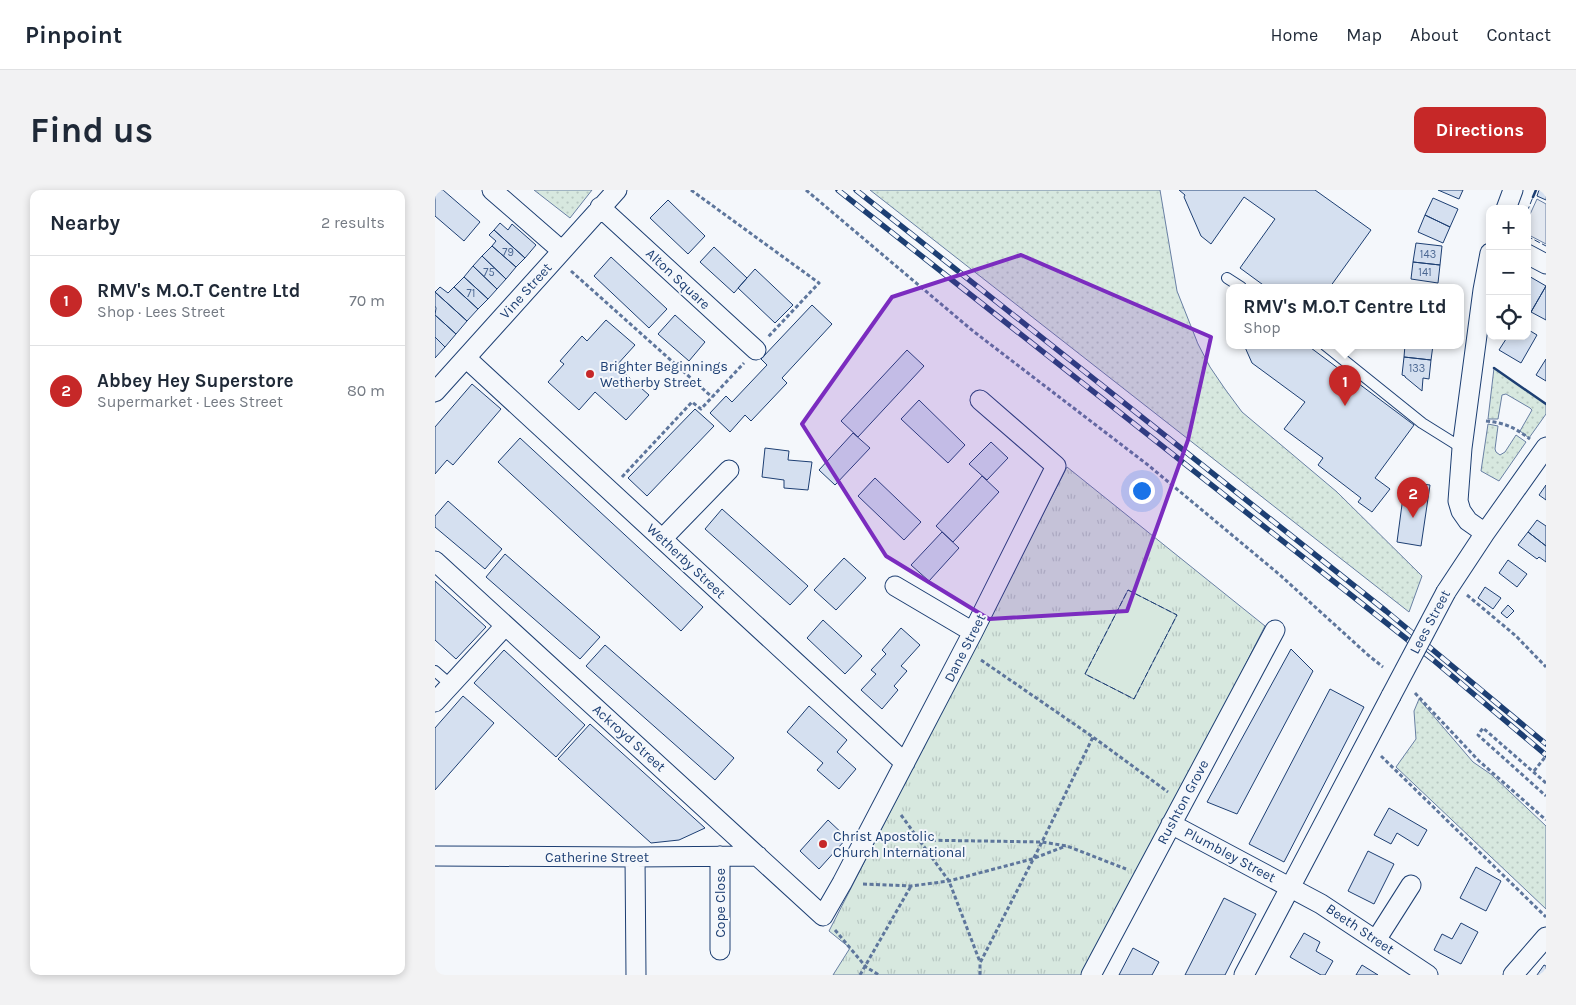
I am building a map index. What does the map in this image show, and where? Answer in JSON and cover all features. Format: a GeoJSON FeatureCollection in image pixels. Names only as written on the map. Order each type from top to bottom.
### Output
{"type":"FeatureCollection","features":[{"type":"Feature","properties":{"kind":"street"},"geometry":{"type":"LineString","coordinates":[[492,190],[559,254]]}},
{"type":"Feature","properties":{"kind":"street","name":"Vine Street"},"geometry":{"type":"LineString","coordinates":[[435,392],[617,190]]}},
{"type":"Feature","properties":{"kind":"street"},"geometry":{"type":"LineString","coordinates":[[1507,205],[1513,190]]}},
{"type":"Feature","properties":{"kind":"street","name":"Alton Square"},"geometry":{"type":"LineString","coordinates":[[600,207],[756,350]]}},
{"type":"Feature","properties":{"kind":"street"},"geometry":{"type":"LineString","coordinates":[[1531,256],[1546,264]]}},
{"type":"Feature","properties":{"kind":"street"},"geometry":{"type":"LineString","coordinates":[[1485,533],[1468,521],[1461,511],[1458,500],[1462,448],[1486,274]]}},
{"type":"Feature","properties":{"kind":"street","name":"Wetherby Street"},"geometry":{"type":"LineString","coordinates":[[466,358],[905,763]]}},
{"type":"Feature","properties":{"kind":"street","name":"Dane Street"},"geometry":{"type":"LineString","coordinates":[[823,916],[843,884],[969,641],[1056,466],[980,400]]}},
{"type":"Feature","properties":{"kind":"street","name":"Lees Street"},"geometry":{"type":"LineString","coordinates":[[1244,975],[1446,592],[1545,448]]}},
{"type":"Feature","properties":{"kind":"street"},"geometry":{"type":"LineString","coordinates":[[663,539],[729,470]]}},
{"type":"Feature","properties":{"kind":"street","name":"Ackroyd Street"},"geometry":{"type":"LineString","coordinates":[[435,561],[823,916]]}},
{"type":"Feature","properties":{"kind":"street"},"geometry":{"type":"LineString","coordinates":[[895,586],[969,641]]}},
{"type":"Feature","properties":{"kind":"street"},"geometry":{"type":"LineString","coordinates":[[435,702],[505,626]]}},
{"type":"Feature","properties":{"kind":"street","name":"Rushton Grove"},"geometry":{"type":"LineString","coordinates":[[1091,975],[1275,630]]}},
{"type":"Feature","properties":{"kind":"street","name":"Plumbley Street"},"geometry":{"type":"LineString","coordinates":[[1171,824],[1290,886]]}},
{"type":"Feature","properties":{"kind":"street","name":"Catherine Street"},"geometry":{"type":"LineString","coordinates":[[435,856],[759,856]]}},
{"type":"Feature","properties":{"kind":"street","name":"Cope Close"},"geometry":{"type":"LineString","coordinates":[[720,856],[720,950]]}},
{"type":"Feature","properties":{"kind":"street"},"geometry":{"type":"LineString","coordinates":[[635,857],[636,975]]}},
{"type":"Feature","properties":{"kind":"street"},"geometry":{"type":"LineString","coordinates":[[1376,940],[1411,885]]}},
{"type":"Feature","properties":{"kind":"street","name":"Beeth Street"},"geometry":{"type":"LineString","coordinates":[[1290,886],[1321,904],[1428,975]]}},
{"type":"Feature","properties":{"kind":"street"},"geometry":{"type":"LineString","coordinates":[[1513,975],[1546,937]]}},
{"type":"Feature","properties":{"kind":"lane"},"geometry":{"type":"LineString","coordinates":[[1227,278],[1236,284]]}},
{"type":"Feature","properties":{"kind":"lane"},"geometry":{"type":"LineString","coordinates":[[1330,349],[1422,423],[1462,448]]}},
{"type":"Feature","properties":{"kind":"lane"},"geometry":{"type":"LineString","coordinates":[[435,671],[451,685]]}},
{"type":"Feature","properties":{"kind":"path"},"geometry":{"type":"LineString","coordinates":[[806,190],[973,331],[1163,478],[1280,575],[1368,655],[1391,673]]}},
{"type":"Feature","properties":{"kind":"path"},"geometry":{"type":"LineString","coordinates":[[559,254],[712,397]]}},
{"type":"Feature","properties":{"kind":"path"},"geometry":{"type":"LineString","coordinates":[[1466,419],[1502,422],[1545,448]]}},
{"type":"Feature","properties":{"kind":"path"},"geometry":{"type":"LineString","coordinates":[[1466,594],[1516,636],[1545,665]]}},
{"type":"Feature","properties":{"kind":"path"},"geometry":{"type":"LineString","coordinates":[[969,641],[1093,737],[1183,802]]}},
{"type":"Feature","properties":{"kind":"path"},"geometry":{"type":"LineString","coordinates":[[1413,691],[1478,760],[1546,820]]}},
{"type":"Feature","properties":{"kind":"path"},"geometry":{"type":"LineString","coordinates":[[1546,783],[1483,728],[1478,734],[1546,796]]}},
{"type":"Feature","properties":{"kind":"path"},"geometry":{"type":"LineString","coordinates":[[980,963],[1093,737]]}},
{"type":"Feature","properties":{"kind":"path"},"geometry":{"type":"LineString","coordinates":[[1366,742],[1546,917]]}},
{"type":"Feature","properties":{"kind":"path"},"geometry":{"type":"LineString","coordinates":[[1533,771],[1546,756]]}},
{"type":"Feature","properties":{"kind":"path"},"geometry":{"type":"LineString","coordinates":[[888,797],[949,881],[980,963],[980,975]]}},
{"type":"Feature","properties":{"kind":"path"},"geometry":{"type":"LineString","coordinates":[[919,840],[1042,842],[1067,846],[1143,876]]}},
{"type":"Feature","properties":{"kind":"path"},"geometry":{"type":"LineString","coordinates":[[843,884],[911,886],[949,881],[1033,859],[1067,846]]}},
{"type":"Feature","properties":{"kind":"path"},"geometry":{"type":"LineString","coordinates":[[860,975],[911,886]]}},
{"type":"Feature","properties":{"kind":"path"},"geometry":{"type":"LineString","coordinates":[[823,916],[866,967],[879,975]]}},
{"type":"Feature","properties":{"kind":"highlighted area"},"geometry":{"type":"Polygon","coordinates":[[[1021,255],[1211,337],[1188,440],[1127,611],[989,619],[886,556],[802,424],[892,297],[1021,255]]]}},
{"type":"Feature","properties":{"kind":"green space"},"geometry":{"type":"Polygon","coordinates":[[[534,190],[592,190],[570,218],[534,190]]]}},
{"type":"Feature","properties":{"kind":"green space"},"geometry":{"type":"Polygon","coordinates":[[[870,190],[1160,190],[1177,291],[1198,344],[1210,367],[1242,412],[1337,492],[1422,576],[1409,612],[870,190]]]}},
{"type":"Feature","properties":{"kind":"green space"},"geometry":{"type":"Polygon","coordinates":[[[1494,368],[1546,404],[1546,414],[1529,438],[1520,431],[1532,410],[1506,394],[1502,395],[1498,419],[1488,419],[1494,368]]]}},
{"type":"Feature","properties":{"kind":"green space"},"geometry":{"type":"Polygon","coordinates":[[[1488,424],[1498,426],[1495,449],[1500,455],[1505,452],[1516,435],[1526,442],[1499,481],[1481,471],[1488,424]]]}},
{"type":"Feature","properties":{"kind":"green space"},"geometry":{"type":"Polygon","coordinates":[[[1067,467],[1265,626],[1088,975],[833,975],[850,948],[829,931],[1067,467]]]}},
{"type":"Feature","properties":{"kind":"green space"},"geometry":{"type":"Polygon","coordinates":[[[1128,590],[1177,615],[1134,699],[1085,674],[1128,590]]]}},
{"type":"Feature","properties":{"kind":"green space"},"geometry":{"type":"Polygon","coordinates":[[[1419,699],[1473,762],[1492,775],[1546,826],[1546,909],[1396,767],[1416,739],[1414,711],[1419,699]]]}},
{"type":"Feature","properties":{"kind":"shaded area"},"geometry":{"type":"Polygon","coordinates":[[[1537,199],[1546,204],[1546,244],[1531,236],[1531,212],[1537,199]]]}},
{"type":"Feature","properties":{"kind":"building"},"geometry":{"type":"Polygon","coordinates":[[[435,190],[443,190],[480,222],[464,241],[435,216],[435,190]]]}},
{"type":"Feature","properties":{"kind":"building"},"geometry":{"type":"Polygon","coordinates":[[[1179,190],[1315,190],[1371,230],[1332,284],[1262,284],[1240,268],[1275,219],[1244,197],[1211,244],[1201,236],[1184,197],[1185,195],[1179,190]]]}},
{"type":"Feature","properties":{"kind":"building"},"geometry":{"type":"Polygon","coordinates":[[[1438,190],[1463,190],[1459,199],[1438,190]]]}},
{"type":"Feature","properties":{"kind":"building"},"geometry":{"type":"Polygon","coordinates":[[[1539,190],[1546,190],[1546,200],[1537,196],[1539,190]]]}},
{"type":"Feature","properties":{"kind":"building"},"geometry":{"type":"Polygon","coordinates":[[[1433,198],[1458,209],[1450,227],[1425,215],[1433,198]]]}},
{"type":"Feature","properties":{"kind":"building"},"geometry":{"type":"Polygon","coordinates":[[[668,200],[705,236],[688,254],[650,218],[668,200]]]}},
{"type":"Feature","properties":{"kind":"building"},"geometry":{"type":"Polygon","coordinates":[[[1425,215],[1450,227],[1443,243],[1418,232],[1425,215]]]}},
{"type":"Feature","properties":{"kind":"building"},"geometry":{"type":"Polygon","coordinates":[[[500,223],[508,230],[512,224],[536,245],[525,258],[494,230],[500,223]]]}},
{"type":"Feature","properties":{"kind":"building"},"geometry":{"type":"Polygon","coordinates":[[[494,230],[525,258],[516,267],[492,246],[496,241],[489,235],[494,230]]]}},
{"type":"Feature","properties":{"kind":"building"},"geometry":{"type":"Polygon","coordinates":[[[1416,243],[1442,246],[1440,265],[1413,262],[1416,243]]]}},
{"type":"Feature","properties":{"kind":"building"},"geometry":{"type":"Polygon","coordinates":[[[492,246],[516,267],[506,279],[482,256],[492,246]]]}},
{"type":"Feature","properties":{"kind":"building"},"geometry":{"type":"Polygon","coordinates":[[[714,247],[747,278],[734,293],[700,262],[714,247]]]}},
{"type":"Feature","properties":{"kind":"building"},"geometry":{"type":"Polygon","coordinates":[[[482,256],[506,279],[497,289],[473,266],[482,256]]]}},
{"type":"Feature","properties":{"kind":"building"},"geometry":{"type":"Polygon","coordinates":[[[611,257],[667,309],[649,328],[594,276],[611,257]]]}},
{"type":"Feature","properties":{"kind":"building"},"geometry":{"type":"Polygon","coordinates":[[[1413,262],[1440,265],[1438,283],[1411,279],[1413,262]]]}},
{"type":"Feature","properties":{"kind":"building"},"geometry":{"type":"Polygon","coordinates":[[[473,266],[497,289],[488,299],[464,277],[473,266]]]}},
{"type":"Feature","properties":{"kind":"building"},"geometry":{"type":"Polygon","coordinates":[[[755,269],[793,305],[775,323],[738,288],[755,269]]]}},
{"type":"Feature","properties":{"kind":"building"},"geometry":{"type":"Polygon","coordinates":[[[464,277],[488,299],[478,309],[454,287],[464,277]]]}},
{"type":"Feature","properties":{"kind":"building"},"geometry":{"type":"Polygon","coordinates":[[[1531,277],[1546,286],[1531,312],[1531,277]]]}},
{"type":"Feature","properties":{"kind":"building"},"geometry":{"type":"Polygon","coordinates":[[[1546,286],[1546,320],[1531,312],[1546,286]]]}},
{"type":"Feature","properties":{"kind":"building"},"geometry":{"type":"Polygon","coordinates":[[[440,287],[448,293],[454,287],[478,309],[467,321],[435,292],[440,287]]]}},
{"type":"Feature","properties":{"kind":"building"},"geometry":{"type":"Polygon","coordinates":[[[435,292],[467,321],[456,334],[435,315],[435,292]]]}},
{"type":"Feature","properties":{"kind":"building"},"geometry":{"type":"Polygon","coordinates":[[[812,305],[832,324],[782,378],[787,383],[751,421],[745,415],[730,432],[710,413],[726,396],[732,402],[767,365],[761,359],[812,305]]]}},
{"type":"Feature","properties":{"kind":"building"},"geometry":{"type":"Polygon","coordinates":[[[435,315],[456,334],[445,347],[435,337],[435,315]]]}},
{"type":"Feature","properties":{"kind":"building"},"geometry":{"type":"Polygon","coordinates":[[[675,315],[705,342],[689,361],[658,334],[675,315]]]}},
{"type":"Feature","properties":{"kind":"building","name":"Brighter Beginnings Wetherby Street"},"geometry":{"type":"Polygon","coordinates":[[[606,320],[635,345],[616,366],[649,395],[626,420],[595,392],[579,410],[548,382],[564,364],[560,361],[582,336],[587,341],[606,320]]]}},
{"type":"Feature","properties":{"kind":"building"},"geometry":{"type":"Polygon","coordinates":[[[1531,331],[1537,335],[1521,363],[1499,350],[1505,340],[1531,340],[1531,331]]]}},
{"type":"Feature","properties":{"kind":"building"},"geometry":{"type":"Polygon","coordinates":[[[435,337],[445,347],[435,358],[435,337]]]}},
{"type":"Feature","properties":{"kind":"building"},"geometry":{"type":"Polygon","coordinates":[[[1246,349],[1312,349],[1414,425],[1375,478],[1390,489],[1372,512],[1358,502],[1361,498],[1318,465],[1323,458],[1284,429],[1305,402],[1252,363],[1246,349]]]}},
{"type":"Feature","properties":{"kind":"building"},"geometry":{"type":"Polygon","coordinates":[[[1405,349],[1432,349],[1431,360],[1404,357],[1405,349]]]}},
{"type":"Feature","properties":{"kind":"building"},"geometry":{"type":"Polygon","coordinates":[[[907,350],[924,366],[858,437],[841,421],[907,350]]]}},
{"type":"Feature","properties":{"kind":"building"},"geometry":{"type":"Polygon","coordinates":[[[1404,357],[1431,360],[1429,379],[1423,378],[1422,391],[1402,375],[1404,357]]]}},
{"type":"Feature","properties":{"kind":"building"},"geometry":{"type":"Polygon","coordinates":[[[1546,359],[1546,381],[1536,375],[1546,359]]]}},
{"type":"Feature","properties":{"kind":"building"},"geometry":{"type":"Polygon","coordinates":[[[472,384],[501,409],[453,465],[447,460],[435,474],[435,427],[472,384]]]}},
{"type":"Feature","properties":{"kind":"building"},"geometry":{"type":"Polygon","coordinates":[[[919,400],[965,445],[948,463],[901,419],[919,400]]]}},
{"type":"Feature","properties":{"kind":"building"},"geometry":{"type":"Polygon","coordinates":[[[695,409],[714,426],[647,496],[628,478],[695,409]]]}},
{"type":"Feature","properties":{"kind":"building"},"geometry":{"type":"Polygon","coordinates":[[[853,433],[870,448],[835,485],[819,470],[853,433]]]}},
{"type":"Feature","properties":{"kind":"building"},"geometry":{"type":"Polygon","coordinates":[[[520,438],[703,607],[681,631],[498,462],[520,438]]]}},
{"type":"Feature","properties":{"kind":"building"},"geometry":{"type":"Polygon","coordinates":[[[991,442],[1008,458],[987,480],[969,464],[991,442]]]}},
{"type":"Feature","properties":{"kind":"building"},"geometry":{"type":"Polygon","coordinates":[[[765,448],[789,451],[788,460],[812,462],[808,490],[784,488],[784,480],[762,477],[765,448]]]}},
{"type":"Feature","properties":{"kind":"building"},"geometry":{"type":"Polygon","coordinates":[[[982,476],[999,492],[953,542],[936,526],[982,476]]]}},
{"type":"Feature","properties":{"kind":"building"},"geometry":{"type":"Polygon","coordinates":[[[875,478],[921,522],[904,540],[858,496],[875,478]]]}},
{"type":"Feature","properties":{"kind":"building"},"geometry":{"type":"Polygon","coordinates":[[[1405,482],[1430,485],[1421,546],[1397,542],[1405,482]]]}},
{"type":"Feature","properties":{"kind":"building"},"geometry":{"type":"Polygon","coordinates":[[[1546,485],[1546,500],[1539,495],[1546,485]]]}},
{"type":"Feature","properties":{"kind":"building"},"geometry":{"type":"Polygon","coordinates":[[[448,501],[502,549],[485,569],[435,527],[435,516],[448,501]]]}},
{"type":"Feature","properties":{"kind":"building"},"geometry":{"type":"Polygon","coordinates":[[[722,509],[808,586],[790,605],[705,529],[722,509]]]}},
{"type":"Feature","properties":{"kind":"building"},"geometry":{"type":"Polygon","coordinates":[[[1537,520],[1546,526],[1546,546],[1528,532],[1537,520]]]}},
{"type":"Feature","properties":{"kind":"building"},"geometry":{"type":"Polygon","coordinates":[[[942,532],[959,548],[929,581],[911,565],[942,532]]]}},
{"type":"Feature","properties":{"kind":"building"},"geometry":{"type":"Polygon","coordinates":[[[1528,532],[1546,546],[1546,562],[1539,557],[1537,559],[1518,545],[1528,532]]]}},
{"type":"Feature","properties":{"kind":"building"},"geometry":{"type":"Polygon","coordinates":[[[505,554],[600,637],[580,659],[486,577],[505,554]]]}},
{"type":"Feature","properties":{"kind":"building"},"geometry":{"type":"Polygon","coordinates":[[[844,558],[866,578],[836,610],[814,590],[844,558]]]}},
{"type":"Feature","properties":{"kind":"building"},"geometry":{"type":"Polygon","coordinates":[[[1508,560],[1527,574],[1517,587],[1499,573],[1508,560]]]}},
{"type":"Feature","properties":{"kind":"building"},"geometry":{"type":"Polygon","coordinates":[[[435,581],[486,627],[456,659],[435,640],[435,581]]]}},
{"type":"Feature","properties":{"kind":"building"},"geometry":{"type":"Polygon","coordinates":[[[1485,587],[1501,598],[1493,609],[1478,598],[1485,587]]]}},
{"type":"Feature","properties":{"kind":"building"},"geometry":{"type":"Polygon","coordinates":[[[1508,605],[1514,611],[1507,618],[1501,613],[1508,605]]]}},
{"type":"Feature","properties":{"kind":"building"},"geometry":{"type":"Polygon","coordinates":[[[823,620],[862,656],[845,674],[807,638],[823,620]]]}},
{"type":"Feature","properties":{"kind":"building"},"geometry":{"type":"Polygon","coordinates":[[[901,628],[920,645],[901,666],[907,671],[894,686],[898,690],[882,709],[861,690],[876,674],[871,670],[886,654],[882,650],[901,628]]]}},
{"type":"Feature","properties":{"kind":"building"},"geometry":{"type":"Polygon","coordinates":[[[605,645],[734,758],[715,780],[586,666],[605,645]]]}},
{"type":"Feature","properties":{"kind":"building"},"geometry":{"type":"Polygon","coordinates":[[[1291,649],[1313,671],[1237,814],[1207,802],[1291,649]]]}},
{"type":"Feature","properties":{"kind":"building"},"geometry":{"type":"Polygon","coordinates":[[[504,650],[585,725],[556,757],[474,683],[504,650]]]}},
{"type":"Feature","properties":{"kind":"building"},"geometry":{"type":"Polygon","coordinates":[[[1330,689],[1364,707],[1284,862],[1249,844],[1330,689]]]}},
{"type":"Feature","properties":{"kind":"building"},"geometry":{"type":"Polygon","coordinates":[[[463,696],[494,723],[435,790],[435,728],[463,696]]]}},
{"type":"Feature","properties":{"kind":"building"},"geometry":{"type":"Polygon","coordinates":[[[809,706],[847,740],[837,752],[856,769],[839,789],[817,770],[823,763],[787,732],[809,706]]]}},
{"type":"Feature","properties":{"kind":"building"},"geometry":{"type":"Polygon","coordinates":[[[590,724],[705,828],[679,840],[651,843],[558,759],[590,724]]]}},
{"type":"Feature","properties":{"kind":"building"},"geometry":{"type":"Polygon","coordinates":[[[1389,808],[1427,830],[1418,846],[1397,833],[1391,844],[1374,835],[1389,808]]]}},
{"type":"Feature","properties":{"kind":"building","name":"Christ Apostolic Church International"},"geometry":{"type":"Polygon","coordinates":[[[828,820],[847,838],[819,869],[800,851],[828,820]]]}},
{"type":"Feature","properties":{"kind":"building"},"geometry":{"type":"Polygon","coordinates":[[[1368,851],[1394,864],[1374,904],[1348,891],[1368,851]]]}},
{"type":"Feature","properties":{"kind":"building"},"geometry":{"type":"Polygon","coordinates":[[[1476,867],[1501,881],[1486,911],[1460,898],[1476,867]]]}},
{"type":"Feature","properties":{"kind":"building"},"geometry":{"type":"Polygon","coordinates":[[[1224,898],[1256,914],[1225,975],[1185,975],[1224,898]]]}},
{"type":"Feature","properties":{"kind":"building"},"geometry":{"type":"Polygon","coordinates":[[[1461,923],[1478,932],[1461,964],[1434,950],[1442,934],[1452,939],[1461,923]]]}},
{"type":"Feature","properties":{"kind":"building"},"geometry":{"type":"Polygon","coordinates":[[[1304,933],[1320,942],[1316,951],[1333,961],[1325,975],[1321,975],[1290,957],[1304,933]]]}},
{"type":"Feature","properties":{"kind":"building"},"geometry":{"type":"Polygon","coordinates":[[[1133,948],[1159,962],[1152,975],[1119,975],[1133,948]]]}},
{"type":"Feature","properties":{"kind":"building"},"geometry":{"type":"Polygon","coordinates":[[[1362,965],[1378,975],[1356,975],[1362,965]]]}},
{"type":"Feature","properties":{"kind":"building"},"geometry":{"type":"Polygon","coordinates":[[[1544,965],[1546,966],[1546,975],[1537,975],[1544,965]]]}},
{"type":"Feature","properties":{"kind":"railway"},"geometry":{"type":"LineString","coordinates":[[838,190],[1432,659],[1546,755]]}},
{"type":"Feature","properties":{"kind":"railway"},"geometry":{"type":"LineString","coordinates":[[856,190],[1386,611],[1546,744]]}},
{"type":"Feature","properties":{"kind":"fence"},"geometry":{"type":"LineString","coordinates":[[1530,205],[1533,197]]}},
{"type":"Feature","properties":{"kind":"fence"},"geometry":{"type":"LineString","coordinates":[[1531,238],[1546,246]]}},
{"type":"Feature","properties":{"kind":"fence"},"geometry":{"type":"LineString","coordinates":[[1128,590],[1177,615],[1134,699],[1085,674],[1128,590]]}},
{"type":"Feature","properties":{"kind":"wall"},"geometry":{"type":"LineString","coordinates":[[1533,197],[1536,190]]}},
{"type":"Feature","properties":{"kind":"wall"},"geometry":{"type":"LineString","coordinates":[[1494,368],[1546,404]]}},
{"type":"Feature","properties":{"kind":"place","name":"Brighter Beginnings Wetherby Street"},"geometry":{"type":"Point","coordinates":[590,374]}},
{"type":"Feature","properties":{"kind":"place","name":"RMV's M.O.T Centre Ltd"},"geometry":{"type":"Point","coordinates":[1345,406]}},
{"type":"Feature","properties":{"kind":"place","name":"Abbey Hey Superstore"},"geometry":{"type":"Point","coordinates":[1413,518]}},
{"type":"Feature","properties":{"kind":"place","name":"Christ Apostolic Church International"},"geometry":{"type":"Point","coordinates":[823,844]}}]}
